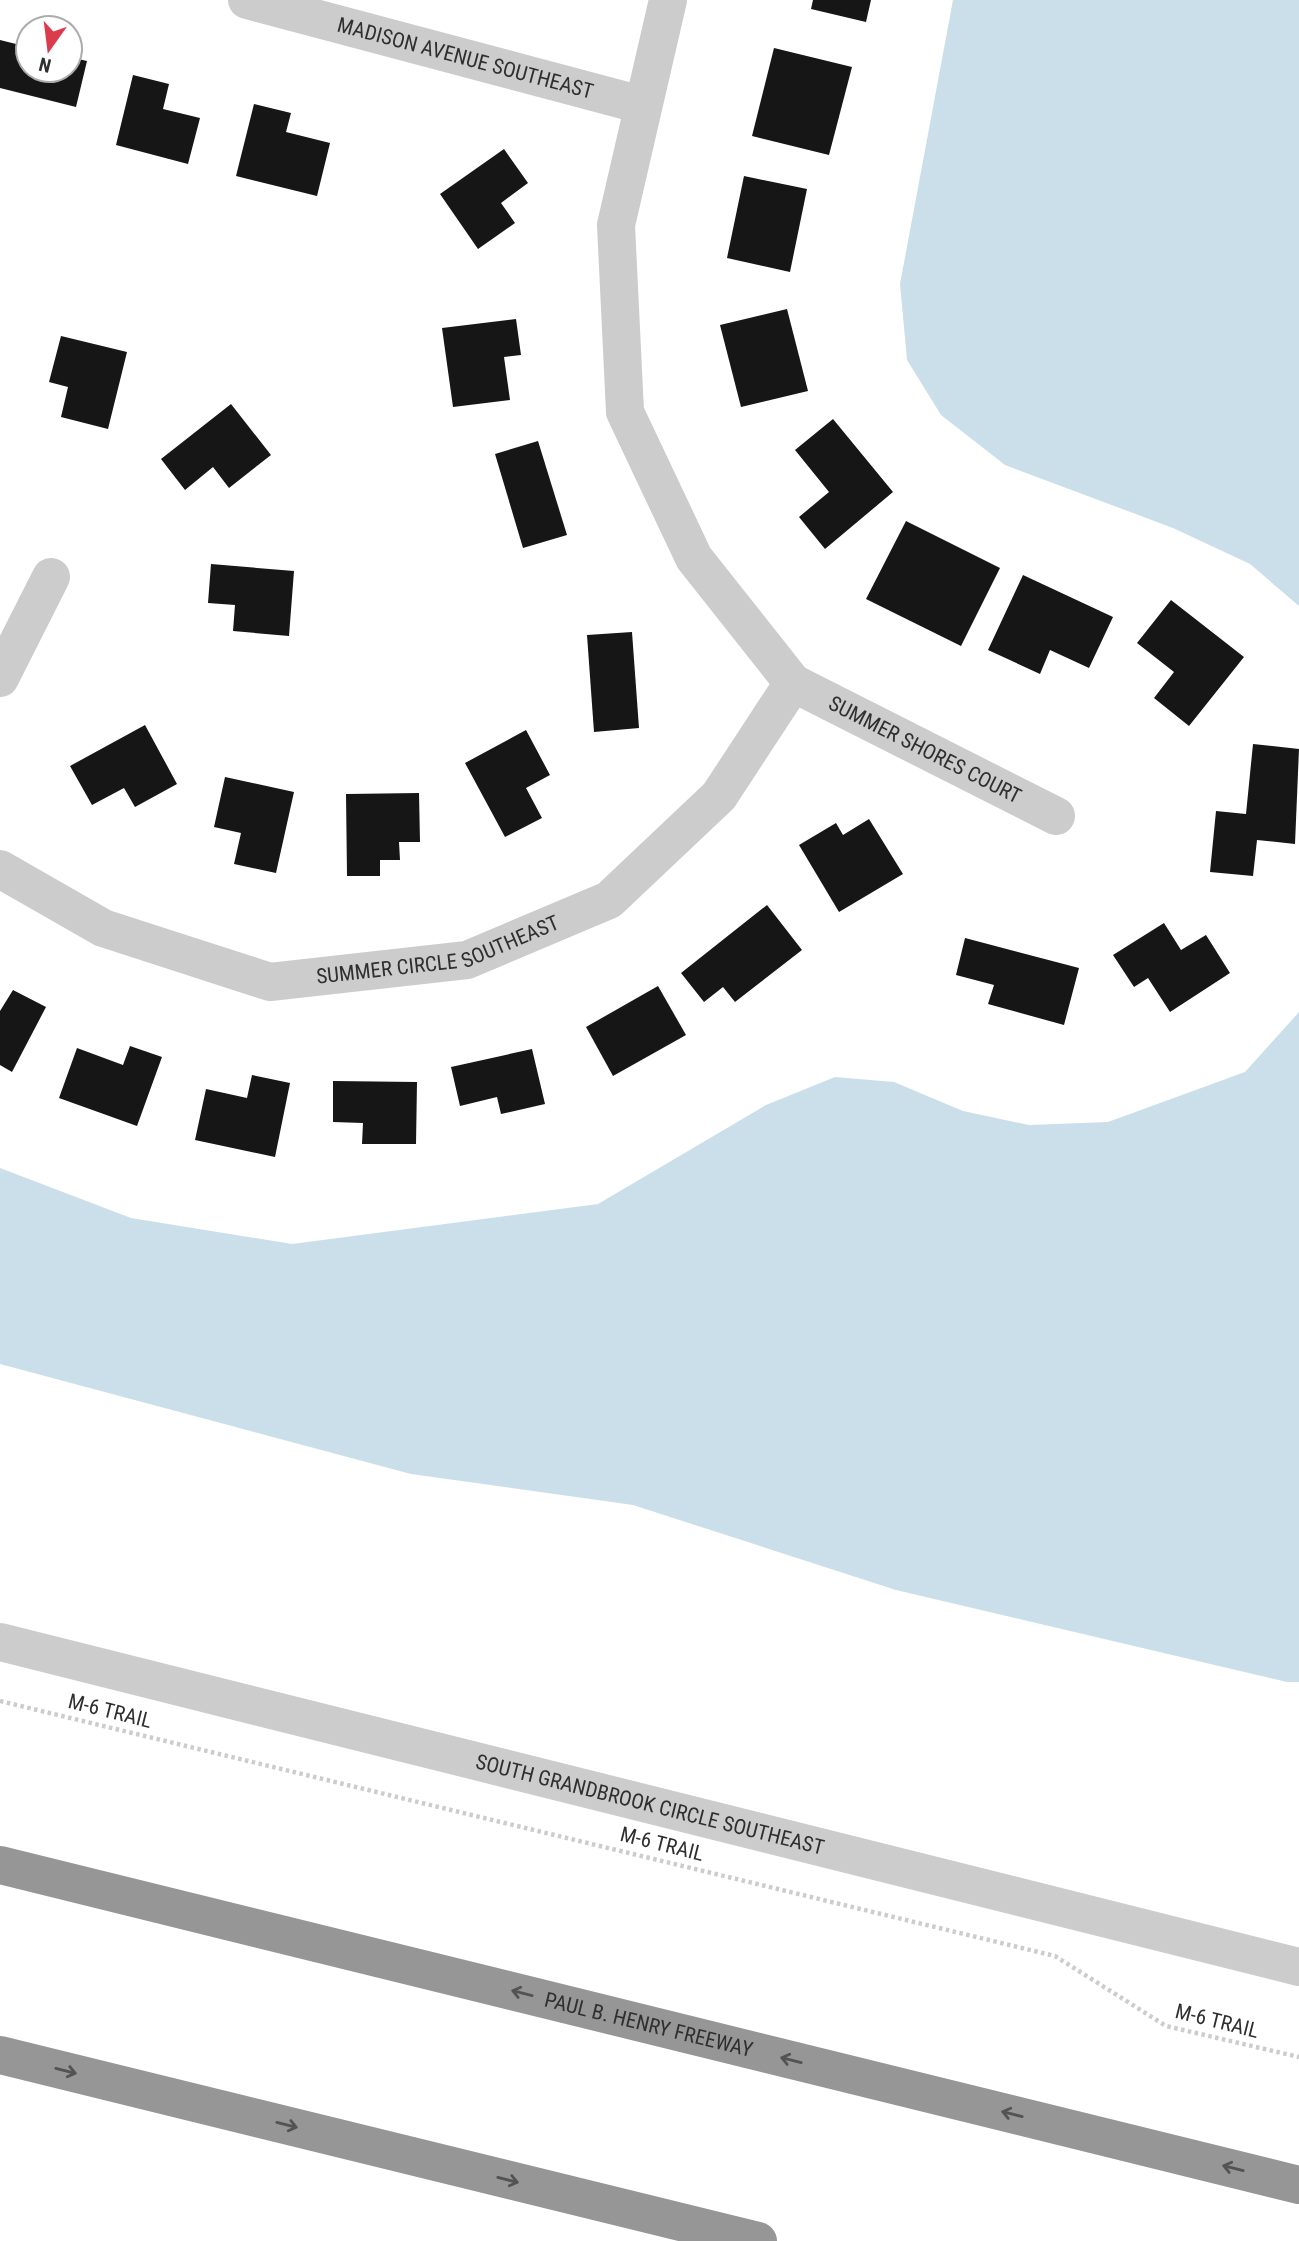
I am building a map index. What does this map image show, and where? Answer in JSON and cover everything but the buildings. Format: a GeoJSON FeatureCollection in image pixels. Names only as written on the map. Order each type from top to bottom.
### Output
{"type":"FeatureCollection","features":[{"type":"Feature","properties":{"kind":"highway","name":"PAUL B. HENRY FREEWAY"},"geometry":{"type":"LineString","coordinates":[[0,1865],[1299,2185]]}},
{"type":"Feature","properties":{"kind":"highway"},"geometry":{"type":"LineString","coordinates":[[0,2055],[758,2241]]}},
{"type":"Feature","properties":{"kind":"street","name":"MADISON AVENUE SOUTHEAST"},"geometry":{"type":"LineString","coordinates":[[247,0],[642,105]]}},
{"type":"Feature","properties":{"kind":"street"},"geometry":{"type":"LineString","coordinates":[[668,0],[616,225],[625,412],[694,558],[793,684]]}},
{"type":"Feature","properties":{"kind":"street"},"geometry":{"type":"LineString","coordinates":[[0,678],[51,577]]}},
{"type":"Feature","properties":{"kind":"street","name":"SUMMER SHORES COURT"},"geometry":{"type":"LineString","coordinates":[[793,684],[1056,816]]}},
{"type":"Feature","properties":{"kind":"street","name":"SUMMER CIRCLE SOUTHEAST"},"geometry":{"type":"LineString","coordinates":[[0,869],[103,928],[270,982],[467,960],[609,900],[719,796],[793,684]]}},
{"type":"Feature","properties":{"kind":"street","name":"SOUTH GRANDBROOK CIRCLE SOUTHEAST"},"geometry":{"type":"LineString","coordinates":[[0,1642],[1299,1967]]}},
{"type":"Feature","properties":{"kind":"path","name":"M-6 TRAIL"},"geometry":{"type":"LineString","coordinates":[[0,1701],[1055,1956],[1166,2026],[1299,2057]]}},
{"type":"Feature","properties":{"kind":"water"},"geometry":{"type":"Polygon","coordinates":[[[953,0],[1299,0],[1299,606],[1250,564],[1173,528],[1005,465],[941,415],[907,360],[900,284],[953,0]]]}},
{"type":"Feature","properties":{"kind":"water"},"geometry":{"type":"Polygon","coordinates":[[[1299,1012],[1299,1682],[1287,1682],[896,1590],[633,1505],[411,1474],[0,1364],[0,1168],[131,1218],[292,1244],[598,1204],[766,1105],[835,1077],[894,1082],[963,1111],[1029,1125],[1108,1122],[1245,1072],[1299,1012]]]}}]}
